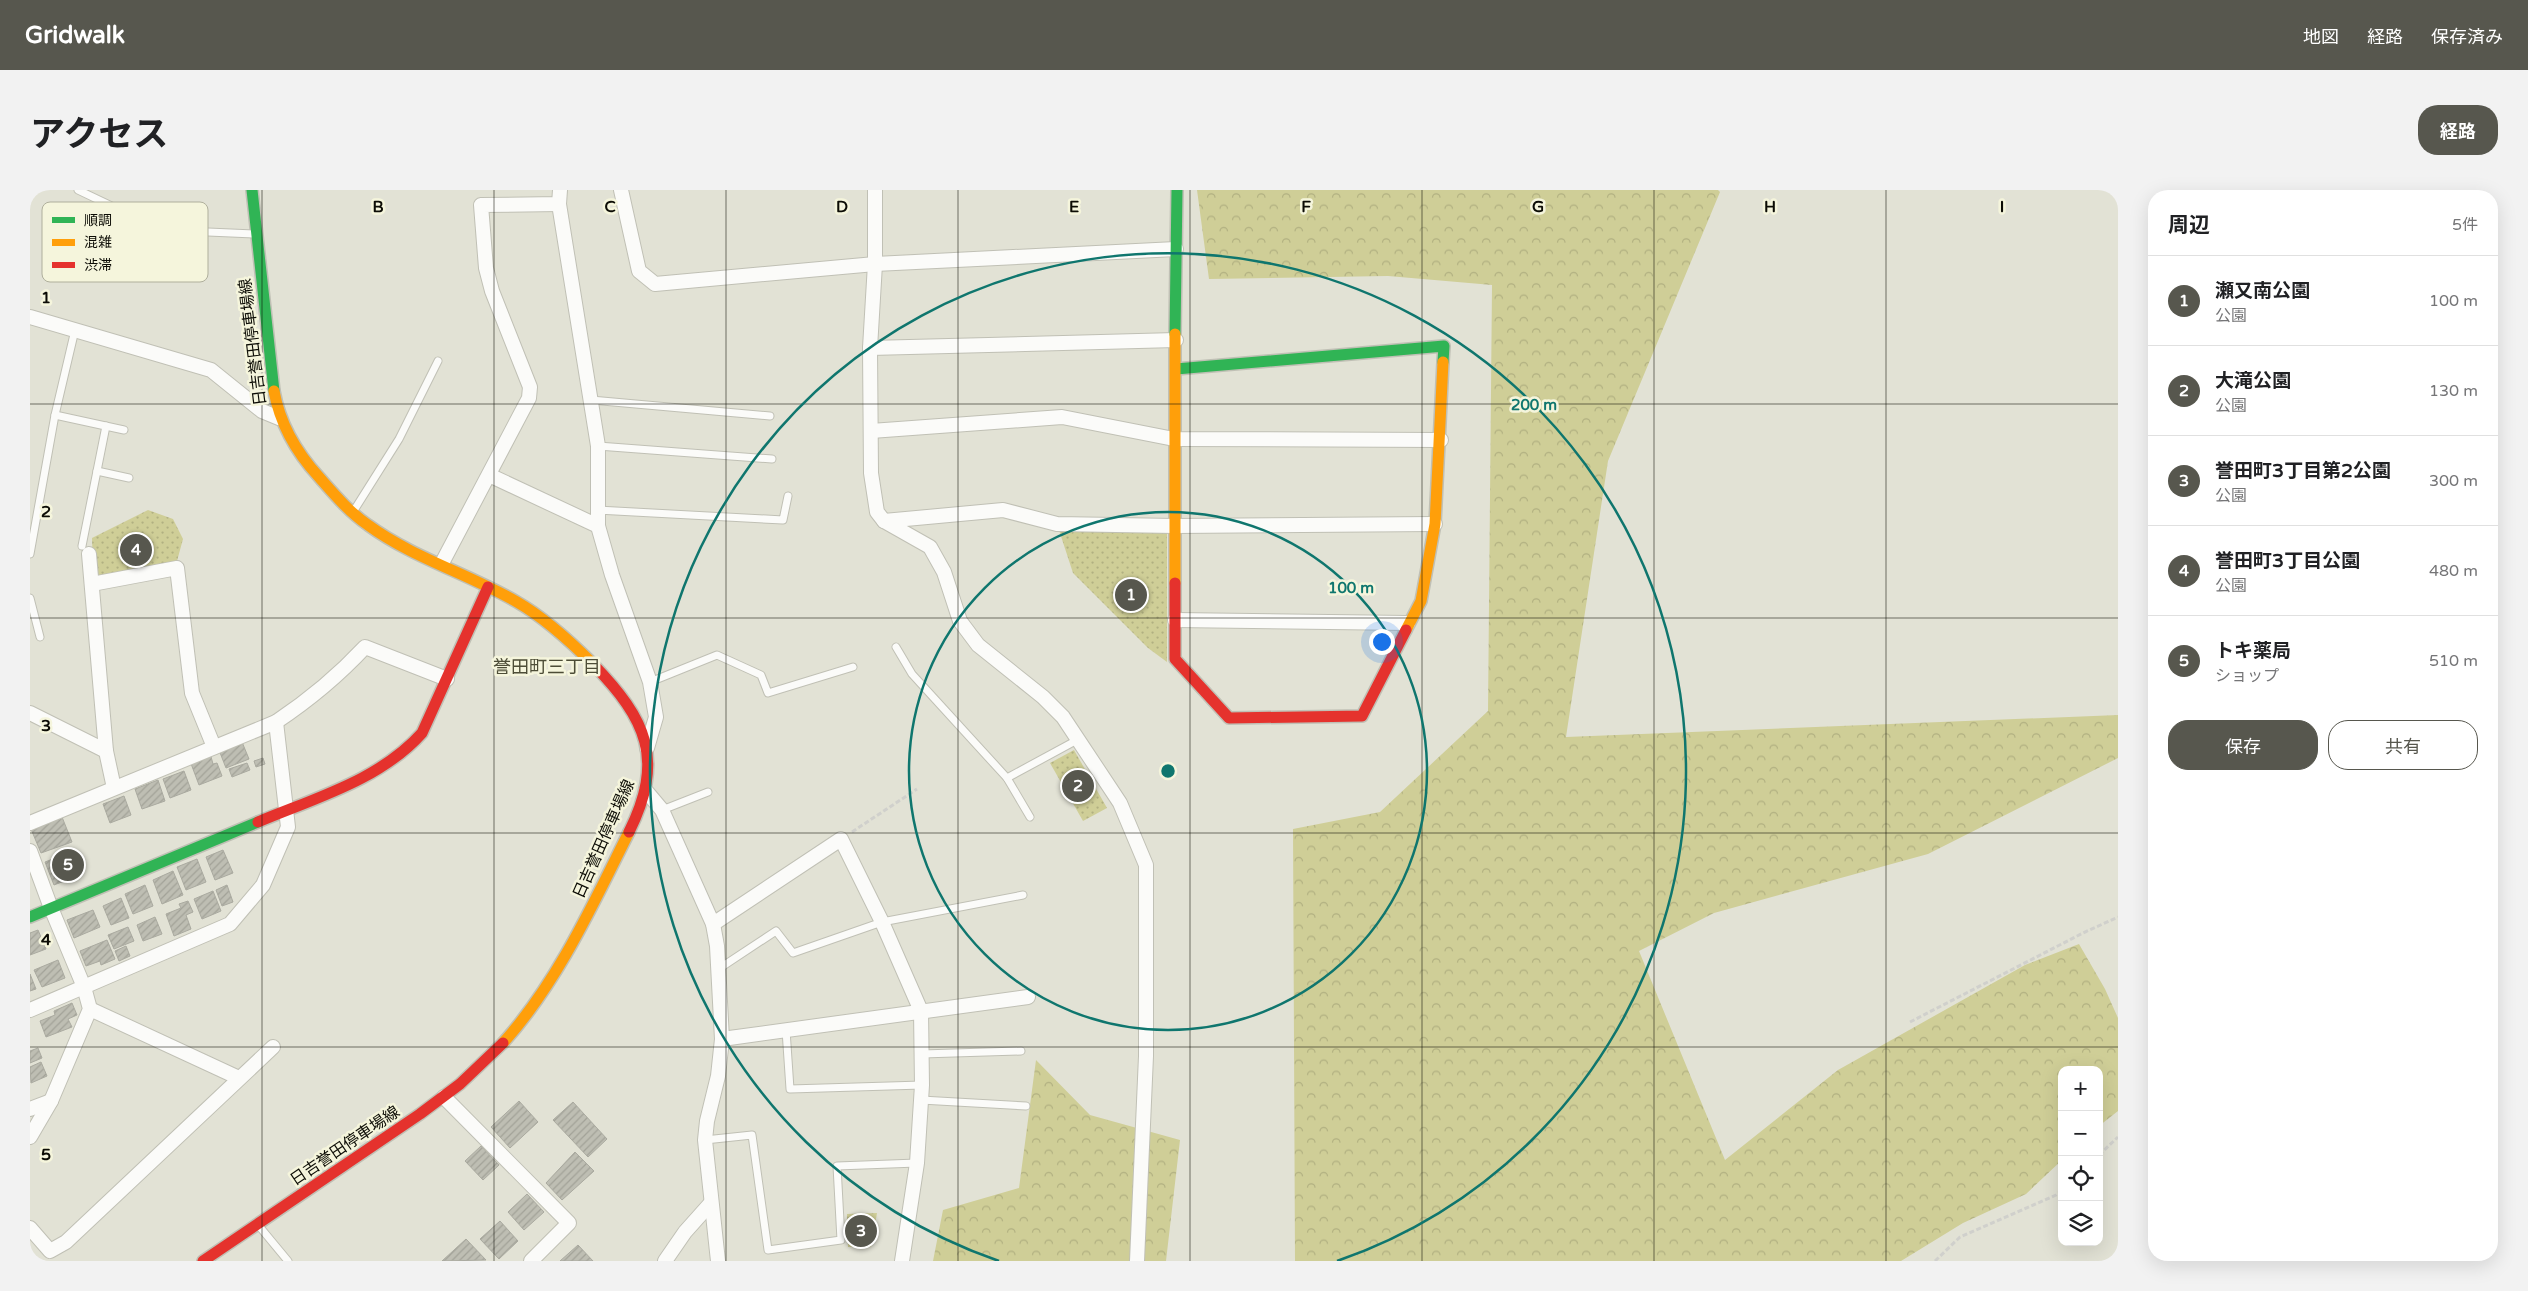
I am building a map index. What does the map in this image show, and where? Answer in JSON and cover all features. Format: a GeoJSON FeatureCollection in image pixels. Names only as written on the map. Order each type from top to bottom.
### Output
{"type":"FeatureCollection","features":[{"type":"Feature","properties":{"kind":"street","name":"日吉誉田停車場線"},"geometry":{"type":"LineString","coordinates":[[203,1261],[425,1112],[486,1060],[512,1032],[554,975],[576,940],[646,791],[649,777],[647,748],[642,729],[631,711],[615,689],[593,666],[538,615],[488,587],[393,540],[368,525],[309,468],[279,418],[274,392],[252,190]]}},
{"type":"Feature","properties":{"kind":"street"},"geometry":{"type":"LineString","coordinates":[[560,190],[559,204],[598,446],[598,526],[612,575],[650,682],[656,717],[647,748]]}},
{"type":"Feature","properties":{"kind":"street"},"geometry":{"type":"LineString","coordinates":[[621,190],[639,271],[656,284],[875,264],[1176,249]]}},
{"type":"Feature","properties":{"kind":"street"},"geometry":{"type":"LineString","coordinates":[[875,190],[875,264],[870,348],[870,431],[873,492],[877,512],[884,521],[930,547],[944,572],[960,621],[978,645],[1043,697],[1063,717],[1120,802],[1146,865],[1146,1056],[1137,1261]]}},
{"type":"Feature","properties":{"kind":"street"},"geometry":{"type":"LineString","coordinates":[[1176,369],[1444,346],[1441,440],[1435,524],[1421,601],[1408,623],[1362,716],[1229,718],[1175,659],[1174,439],[1177,190]]}},
{"type":"Feature","properties":{"kind":"street"},"geometry":{"type":"LineString","coordinates":[[442,564],[528,398],[530,387],[492,291],[486,268],[481,205],[559,204]]}},
{"type":"Feature","properties":{"kind":"street"},"geometry":{"type":"LineString","coordinates":[[30,317],[212,370],[262,411],[279,418]]}},
{"type":"Feature","properties":{"kind":"street"},"geometry":{"type":"LineString","coordinates":[[870,348],[1176,340]]}},
{"type":"Feature","properties":{"kind":"street"},"geometry":{"type":"LineString","coordinates":[[870,431],[1062,418],[1174,439],[1441,440]]}},
{"type":"Feature","properties":{"kind":"street"},"geometry":{"type":"LineString","coordinates":[[489,475],[598,526]]}},
{"type":"Feature","properties":{"kind":"street"},"geometry":{"type":"LineString","coordinates":[[884,521],[1003,510],[1057,524],[1175,526],[1435,524]]}},
{"type":"Feature","properties":{"kind":"street"},"geometry":{"type":"LineString","coordinates":[[86,550],[92,584],[106,751],[114,788]]}},
{"type":"Feature","properties":{"kind":"street"},"geometry":{"type":"LineString","coordinates":[[92,584],[177,568],[192,693],[214,746]]}},
{"type":"Feature","properties":{"kind":"street"},"geometry":{"type":"LineString","coordinates":[[30,917],[285,812],[387,765],[407,750],[422,733],[488,587]]}},
{"type":"Feature","properties":{"kind":"street"},"geometry":{"type":"LineString","coordinates":[[1175,620],[1408,623]]}},
{"type":"Feature","properties":{"kind":"street"},"geometry":{"type":"LineString","coordinates":[[30,823],[276,722],[299,707],[341,673],[365,646],[447,679]]}},
{"type":"Feature","properties":{"kind":"street"},"geometry":{"type":"LineString","coordinates":[[30,713],[106,751]]}},
{"type":"Feature","properties":{"kind":"street"},"geometry":{"type":"LineString","coordinates":[[30,1010],[230,924],[263,885],[288,828],[276,722]]}},
{"type":"Feature","properties":{"kind":"street"},"geometry":{"type":"LineString","coordinates":[[646,791],[662,810],[713,924],[720,968],[722,1039],[718,1076],[704,1140],[718,1261]]}},
{"type":"Feature","properties":{"kind":"street"},"geometry":{"type":"LineString","coordinates":[[713,924],[841,839],[882,922],[921,1011],[922,1085],[917,1163],[902,1261]]}},
{"type":"Feature","properties":{"kind":"street"},"geometry":{"type":"LineString","coordinates":[[30,851],[51,908],[84,987],[90,1009],[51,1101],[30,1137]]}},
{"type":"Feature","properties":{"kind":"street"},"geometry":{"type":"LineString","coordinates":[[722,1039],[1028,997]]}},
{"type":"Feature","properties":{"kind":"street"},"geometry":{"type":"LineString","coordinates":[[90,1009],[239,1078]]}},
{"type":"Feature","properties":{"kind":"street"},"geometry":{"type":"LineString","coordinates":[[30,1228],[50,1251],[66,1242],[273,1047]]}},
{"type":"Feature","properties":{"kind":"street"},"geometry":{"type":"LineString","coordinates":[[444,1097],[569,1223],[531,1261]]}},
{"type":"Feature","properties":{"kind":"street"},"geometry":{"type":"LineString","coordinates":[[30,1109],[51,1101]]}},
{"type":"Feature","properties":{"kind":"street"},"geometry":{"type":"LineString","coordinates":[[665,1261],[685,1232],[710,1204]]}},
{"type":"Feature","properties":{"kind":"lane"},"geometry":{"type":"LineString","coordinates":[[78,190],[103,202]]}},
{"type":"Feature","properties":{"kind":"lane"},"geometry":{"type":"LineString","coordinates":[[208,232],[257,235]]}},
{"type":"Feature","properties":{"kind":"lane"},"geometry":{"type":"LineString","coordinates":[[30,554],[56,415],[76,330]]}},
{"type":"Feature","properties":{"kind":"lane"},"geometry":{"type":"LineString","coordinates":[[353,512],[399,439],[438,361]]}},
{"type":"Feature","properties":{"kind":"lane"},"geometry":{"type":"LineString","coordinates":[[591,400],[770,416]]}},
{"type":"Feature","properties":{"kind":"lane"},"geometry":{"type":"LineString","coordinates":[[56,415],[124,430]]}},
{"type":"Feature","properties":{"kind":"lane"},"geometry":{"type":"LineString","coordinates":[[86,550],[97,471],[106,426]]}},
{"type":"Feature","properties":{"kind":"lane"},"geometry":{"type":"LineString","coordinates":[[598,446],[772,459]]}},
{"type":"Feature","properties":{"kind":"lane"},"geometry":{"type":"LineString","coordinates":[[97,471],[129,478]]}},
{"type":"Feature","properties":{"kind":"lane"},"geometry":{"type":"LineString","coordinates":[[597,510],[782,520],[788,496]]}},
{"type":"Feature","properties":{"kind":"lane"},"geometry":{"type":"LineString","coordinates":[[30,598],[40,637]]}},
{"type":"Feature","properties":{"kind":"lane"},"geometry":{"type":"LineString","coordinates":[[896,647],[912,674],[1007,778],[1030,817]]}},
{"type":"Feature","properties":{"kind":"lane"},"geometry":{"type":"LineString","coordinates":[[650,682],[717,655],[760,675],[768,693],[853,667]]}},
{"type":"Feature","properties":{"kind":"lane"},"geometry":{"type":"LineString","coordinates":[[1007,778],[1079,739]]}},
{"type":"Feature","properties":{"kind":"lane"},"geometry":{"type":"LineString","coordinates":[[662,810],[708,792]]}},
{"type":"Feature","properties":{"kind":"lane"},"geometry":{"type":"LineString","coordinates":[[720,968],[776,931],[793,953],[882,922],[1023,895]]}},
{"type":"Feature","properties":{"kind":"lane"},"geometry":{"type":"LineString","coordinates":[[786,1030],[790,1089],[922,1085]]}},
{"type":"Feature","properties":{"kind":"lane"},"geometry":{"type":"LineString","coordinates":[[922,1054],[1021,1051]]}},
{"type":"Feature","properties":{"kind":"lane"},"geometry":{"type":"LineString","coordinates":[[921,1100],[1026,1106]]}},
{"type":"Feature","properties":{"kind":"lane"},"geometry":{"type":"LineString","coordinates":[[704,1140],[752,1135],[768,1250],[841,1240],[837,1166],[917,1163]]}},
{"type":"Feature","properties":{"kind":"lane"},"geometry":{"type":"LineString","coordinates":[[257,1224],[288,1261]]}},
{"type":"Feature","properties":{"kind":"path"},"geometry":{"type":"LineString","coordinates":[[841,839],[917,788]]}},
{"type":"Feature","properties":{"kind":"path"},"geometry":{"type":"LineString","coordinates":[[1910,1022],[2118,917]]}},
{"type":"Feature","properties":{"kind":"path"},"geometry":{"type":"LineString","coordinates":[[2103,1151],[2118,1138]]}},
{"type":"Feature","properties":{"kind":"path"},"geometry":{"type":"LineString","coordinates":[[1935,1261],[1960,1237],[2058,1193]]}},
{"type":"Feature","properties":{"kind":"green space"},"geometry":{"type":"Polygon","coordinates":[[[1197,190],[1718,190],[1720,192],[1608,461],[1566,737],[2118,715],[2118,758],[1928,854],[1714,913],[1639,951],[1725,1160],[1838,1070],[2025,965],[2079,944],[2105,989],[2118,1018],[2118,1111],[2103,1123],[2103,1066],[2058,1066],[2058,1164],[2026,1194],[1963,1223],[1901,1261],[1295,1261],[1293,829],[1380,812],[1488,711],[1492,285],[1388,276],[1209,279],[1197,190]]]}},
{"type":"Feature","properties":{"kind":"green space"},"geometry":{"type":"Polygon","coordinates":[[[148,510],[173,519],[183,539],[177,561],[100,576],[93,569],[92,538],[148,510]]]}},
{"type":"Feature","properties":{"kind":"green space"},"geometry":{"type":"Polygon","coordinates":[[[1057,524],[1167,533],[1167,662],[1148,648],[1073,573],[1057,524]]]}},
{"type":"Feature","properties":{"kind":"green space"},"geometry":{"type":"Polygon","coordinates":[[[1074,750],[1107,808],[1083,821],[1050,763],[1074,750]]]}},
{"type":"Feature","properties":{"kind":"green space"},"geometry":{"type":"Polygon","coordinates":[[[1036,1060],[1090,1115],[1180,1140],[1166,1261],[933,1261],[943,1210],[1019,1188],[1036,1060]]]}},
{"type":"Feature","properties":{"kind":"green space"},"geometry":{"type":"Polygon","coordinates":[[[877,1213],[871,1247],[848,1247],[847,1214],[877,1213]]]}},
{"type":"Feature","properties":{"kind":"building"},"geometry":{"type":"Polygon","coordinates":[[[242,742],[249,759],[226,768],[219,750],[242,742]]]}},
{"type":"Feature","properties":{"kind":"building"},"geometry":{"type":"Polygon","coordinates":[[[210,753],[213,764],[217,763],[222,776],[199,785],[190,761],[210,753]]]}},
{"type":"Feature","properties":{"kind":"building"},"geometry":{"type":"Polygon","coordinates":[[[263,758],[265,764],[256,767],[254,761],[263,758]]]}},
{"type":"Feature","properties":{"kind":"building"},"geometry":{"type":"Polygon","coordinates":[[[247,763],[250,770],[232,777],[229,769],[247,763]]]}},
{"type":"Feature","properties":{"kind":"building"},"geometry":{"type":"Polygon","coordinates":[[[184,771],[191,790],[170,798],[163,779],[184,771]]]}},
{"type":"Feature","properties":{"kind":"building"},"geometry":{"type":"Polygon","coordinates":[[[158,780],[165,801],[142,809],[135,789],[158,780]]]}},
{"type":"Feature","properties":{"kind":"building"},"geometry":{"type":"Polygon","coordinates":[[[124,796],[131,815],[110,823],[103,804],[124,796]]]}},
{"type":"Feature","properties":{"kind":"building"},"geometry":{"type":"Polygon","coordinates":[[[62,817],[72,842],[41,853],[31,829],[62,817]]]}},
{"type":"Feature","properties":{"kind":"building"},"geometry":{"type":"Polygon","coordinates":[[[223,850],[233,873],[215,880],[206,857],[223,850]]]}},
{"type":"Feature","properties":{"kind":"building"},"geometry":{"type":"Polygon","coordinates":[[[74,851],[82,874],[54,885],[45,862],[74,851]]]}},
{"type":"Feature","properties":{"kind":"building"},"geometry":{"type":"Polygon","coordinates":[[[197,859],[206,882],[186,890],[177,867],[197,859]]]}},
{"type":"Feature","properties":{"kind":"building"},"geometry":{"type":"Polygon","coordinates":[[[173,871],[183,895],[162,904],[153,880],[173,871]]]}},
{"type":"Feature","properties":{"kind":"building"},"geometry":{"type":"Polygon","coordinates":[[[145,885],[153,906],[133,914],[125,894],[145,885]]]}},
{"type":"Feature","properties":{"kind":"building"},"geometry":{"type":"Polygon","coordinates":[[[227,885],[233,902],[222,906],[216,890],[227,885]]]}},
{"type":"Feature","properties":{"kind":"building"},"geometry":{"type":"Polygon","coordinates":[[[213,891],[221,911],[202,919],[194,899],[213,891]]]}},
{"type":"Feature","properties":{"kind":"building"},"geometry":{"type":"Polygon","coordinates":[[[121,898],[129,918],[111,925],[103,906],[121,898]]]}},
{"type":"Feature","properties":{"kind":"building"},"geometry":{"type":"Polygon","coordinates":[[[188,901],[193,912],[186,915],[191,929],[174,936],[166,914],[181,908],[179,904],[188,901]]]}},
{"type":"Feature","properties":{"kind":"building"},"geometry":{"type":"Polygon","coordinates":[[[93,910],[100,927],[74,938],[67,920],[93,910]]]}},
{"type":"Feature","properties":{"kind":"building"},"geometry":{"type":"Polygon","coordinates":[[[155,917],[162,934],[143,941],[137,925],[155,917]]]}},
{"type":"Feature","properties":{"kind":"building"},"geometry":{"type":"Polygon","coordinates":[[[128,927],[134,941],[114,949],[108,935],[128,927]]]}},
{"type":"Feature","properties":{"kind":"building"},"geometry":{"type":"Polygon","coordinates":[[[38,930],[46,949],[30,955],[30,933],[38,930]]]}},
{"type":"Feature","properties":{"kind":"building"},"geometry":{"type":"Polygon","coordinates":[[[107,940],[115,959],[101,965],[100,961],[86,966],[80,951],[107,940]]]}},
{"type":"Feature","properties":{"kind":"building"},"geometry":{"type":"Polygon","coordinates":[[[126,946],[130,956],[119,961],[115,951],[126,946]]]}},
{"type":"Feature","properties":{"kind":"building"},"geometry":{"type":"Polygon","coordinates":[[[58,960],[65,978],[42,987],[34,970],[58,960]]]}},
{"type":"Feature","properties":{"kind":"building"},"geometry":{"type":"Polygon","coordinates":[[[30,974],[36,989],[30,991],[30,974]]]}},
{"type":"Feature","properties":{"kind":"building"},"geometry":{"type":"Polygon","coordinates":[[[72,1003],[77,1015],[68,1019],[72,1027],[46,1037],[40,1021],[55,1015],[54,1011],[72,1003]]]}},
{"type":"Feature","properties":{"kind":"building"},"geometry":{"type":"Polygon","coordinates":[[[38,1048],[42,1058],[30,1063],[30,1051],[38,1048]]]}},
{"type":"Feature","properties":{"kind":"building"},"geometry":{"type":"Polygon","coordinates":[[[41,1062],[47,1076],[31,1083],[30,1067],[41,1062]]]}},
{"type":"Feature","properties":{"kind":"building"},"geometry":{"type":"Polygon","coordinates":[[[519,1101],[538,1122],[510,1148],[491,1127],[519,1101]]]}},
{"type":"Feature","properties":{"kind":"building"},"geometry":{"type":"Polygon","coordinates":[[[573,1102],[607,1139],[588,1157],[553,1120],[573,1102]]]}},
{"type":"Feature","properties":{"kind":"building"},"geometry":{"type":"Polygon","coordinates":[[[481,1146],[499,1165],[483,1180],[465,1161],[481,1146]]]}},
{"type":"Feature","properties":{"kind":"building"},"geometry":{"type":"Polygon","coordinates":[[[575,1152],[594,1171],[562,1200],[546,1183],[575,1152]]]}},
{"type":"Feature","properties":{"kind":"building"},"geometry":{"type":"Polygon","coordinates":[[[527,1194],[544,1212],[524,1230],[508,1212],[527,1194]]]}},
{"type":"Feature","properties":{"kind":"building"},"geometry":{"type":"Polygon","coordinates":[[[500,1221],[518,1241],[499,1259],[480,1239],[500,1221]]]}},
{"type":"Feature","properties":{"kind":"building"},"geometry":{"type":"Polygon","coordinates":[[[466,1239],[486,1260],[442,1261],[466,1239]]]}},
{"type":"Feature","properties":{"kind":"building"},"geometry":{"type":"Polygon","coordinates":[[[578,1245],[593,1261],[560,1261],[578,1245]]]}},
{"type":"Feature","properties":{"kind":"traffic: fast"},"geometry":{"type":"LineString","coordinates":[[252,190],[274,391]]}},
{"type":"Feature","properties":{"kind":"traffic: fast"},"geometry":{"type":"LineString","coordinates":[[1175,334],[1177,190]]}},
{"type":"Feature","properties":{"kind":"traffic: fast"},"geometry":{"type":"LineString","coordinates":[[1176,369],[1444,346],[1443,362]]}},
{"type":"Feature","properties":{"kind":"traffic: fast"},"geometry":{"type":"LineString","coordinates":[[30,917],[258,822]]}},
{"type":"Feature","properties":{"kind":"traffic: slow"},"geometry":{"type":"LineString","coordinates":[[1175,334],[1175,583]]}},
{"type":"Feature","properties":{"kind":"traffic: slow"},"geometry":{"type":"LineString","coordinates":[[1406,630],[1421,601],[1435,524],[1443,362]]}},
{"type":"Feature","properties":{"kind":"traffic: slow"},"geometry":{"type":"LineString","coordinates":[[274,391],[280,415],[296,448],[336,496],[354,514],[385,537],[499,592],[527,608],[557,630],[593,664]]}},
{"type":"Feature","properties":{"kind":"traffic: slow"},"geometry":{"type":"LineString","coordinates":[[503,1043],[523,1019],[558,968],[588,914],[629,832]]}},
{"type":"Feature","properties":{"kind":"traffic: jam"},"geometry":{"type":"LineString","coordinates":[[1175,583],[1175,659],[1229,718],[1362,716],[1406,630]]}},
{"type":"Feature","properties":{"kind":"traffic: jam"},"geometry":{"type":"LineString","coordinates":[[258,822],[324,796],[367,775],[387,763],[422,733],[488,587]]}},
{"type":"Feature","properties":{"kind":"traffic: jam"},"geometry":{"type":"LineString","coordinates":[[593,664],[612,684],[626,704],[638,723],[645,742],[648,762],[646,783],[640,806],[629,832]]}},
{"type":"Feature","properties":{"kind":"traffic: jam"},"geometry":{"type":"LineString","coordinates":[[203,1261],[420,1114],[460,1084],[503,1043]]}},
{"type":"Feature","properties":{"kind":"place","name":"誉田町3丁目公園"},"geometry":{"type":"Point","coordinates":[136,550]}},
{"type":"Feature","properties":{"kind":"place","name":"瀬又南公園"},"geometry":{"type":"Point","coordinates":[1131,595]}},
{"type":"Feature","properties":{"kind":"place","name":"大滝公園"},"geometry":{"type":"Point","coordinates":[1078,786]}},
{"type":"Feature","properties":{"kind":"place","name":"トキ薬局"},"geometry":{"type":"Point","coordinates":[68,865]}},
{"type":"Feature","properties":{"kind":"place","name":"誉田町3丁目第2公園"},"geometry":{"type":"Point","coordinates":[861,1231]}},
{"type":"Feature","properties":{"kind":"district","name":"誉田町三丁目"},"geometry":{"type":"Point","coordinates":[547,667]}}]}
